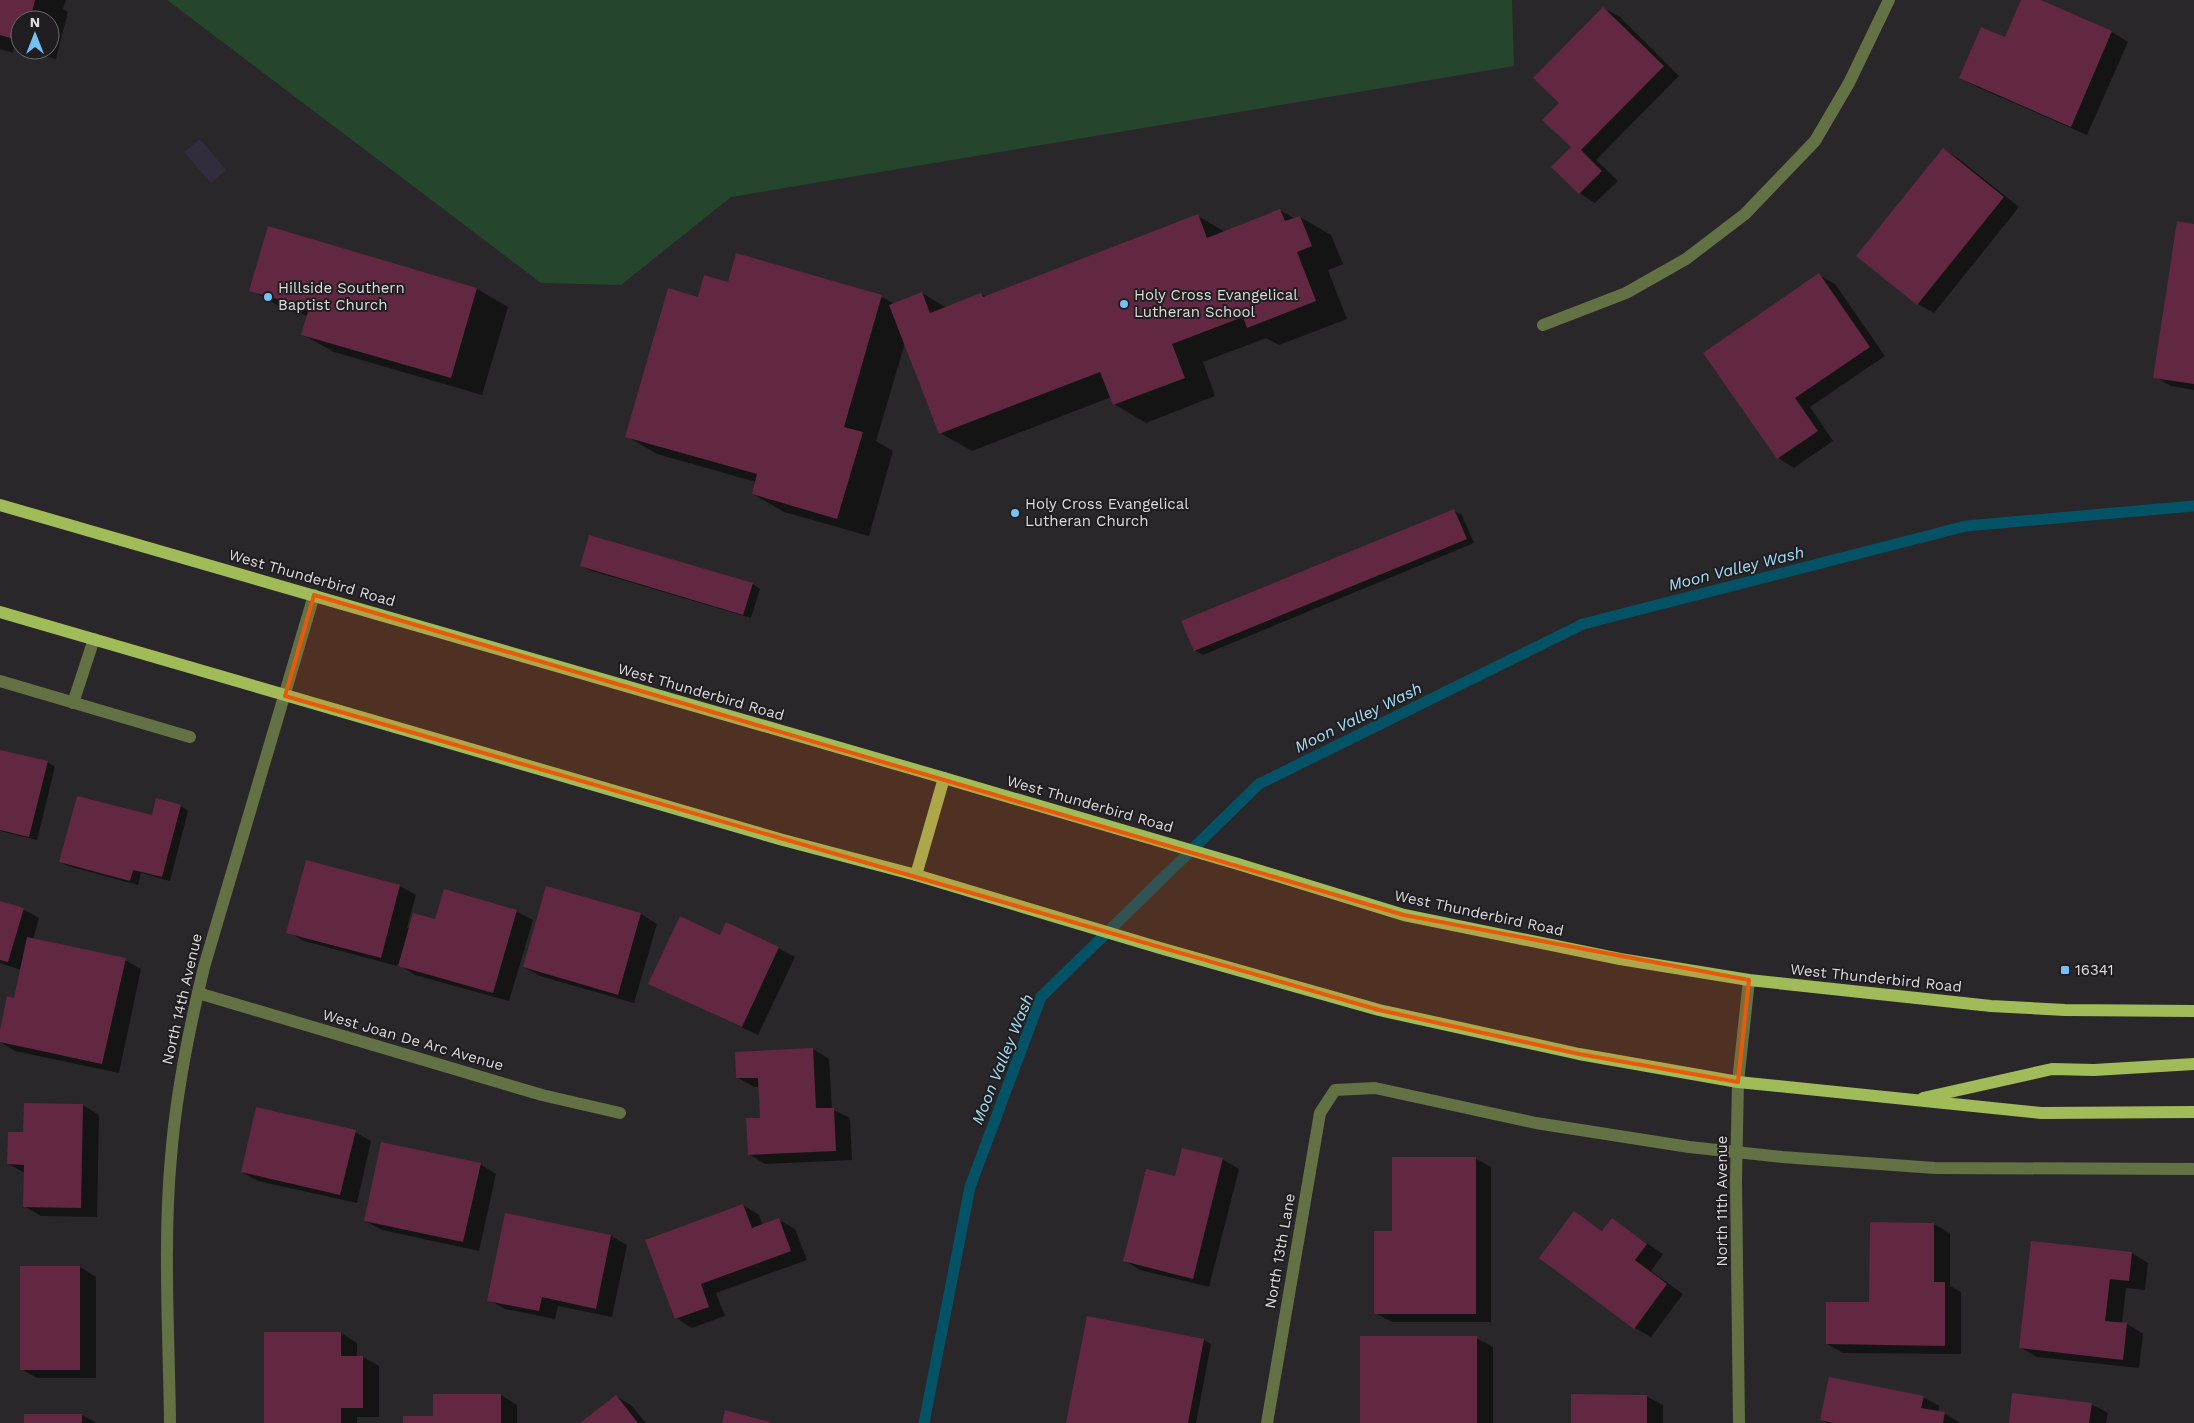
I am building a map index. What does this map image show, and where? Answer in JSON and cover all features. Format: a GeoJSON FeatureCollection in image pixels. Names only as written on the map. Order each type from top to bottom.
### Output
{"type":"FeatureCollection","features":[{"type":"Feature","properties":{"kind":"main road","name":"West Thunderbird Road"},"geometry":{"type":"LineString","coordinates":[[0,505],[944,778],[1404,915],[1620,959],[1749,980],[1991,1006],[2065,1010],[2194,1012]]}},
{"type":"Feature","properties":{"kind":"main road"},"geometry":{"type":"LineString","coordinates":[[0,612],[783,840],[916,876],[1379,1010],[1578,1054],[1738,1082],[2041,1113],[2194,1112]]}},
{"type":"Feature","properties":{"kind":"main road"},"geometry":{"type":"LineString","coordinates":[[916,876],[944,778]]}},
{"type":"Feature","properties":{"kind":"main road"},"geometry":{"type":"LineString","coordinates":[[1911,1101],[2052,1070],[2111,1070],[2194,1064]]}},
{"type":"Feature","properties":{"kind":"street"},"geometry":{"type":"LineString","coordinates":[[1543,325],[1626,293],[1686,259],[1744,214],[1816,141],[1849,83],[1890,0]]}},
{"type":"Feature","properties":{"kind":"street","name":"North 14th Avenue"},"geometry":{"type":"LineString","coordinates":[[170,1423],[168,1206],[171,1157],[180,1083],[198,993],[314,596]]}},
{"type":"Feature","properties":{"kind":"street"},"geometry":{"type":"LineString","coordinates":[[73,703],[94,639]]}},
{"type":"Feature","properties":{"kind":"street"},"geometry":{"type":"LineString","coordinates":[[0,682],[190,737]]}},
{"type":"Feature","properties":{"kind":"street","name":"North 11th Avenue"},"geometry":{"type":"LineString","coordinates":[[1739,1423],[1738,1082],[1749,980]]}},
{"type":"Feature","properties":{"kind":"street","name":"West Joan De Arc Avenue"},"geometry":{"type":"LineString","coordinates":[[198,993],[542,1095],[620,1113]]}},
{"type":"Feature","properties":{"kind":"street","name":"North 13th Lane"},"geometry":{"type":"LineString","coordinates":[[1267,1423],[1320,1113],[1335,1090],[1375,1088],[1536,1124],[1737,1153]]}},
{"type":"Feature","properties":{"kind":"street"},"geometry":{"type":"LineString","coordinates":[[1737,1153],[1935,1168],[2194,1170]]}},
{"type":"Feature","properties":{"kind":"highlighted area"},"geometry":{"type":"Polygon","coordinates":[[[314,595],[1404,915],[1749,980],[1738,1082],[1579,1054],[1379,1010],[285,696],[314,595]]]}},
{"type":"Feature","properties":{"kind":"shaded area"},"geometry":{"type":"Polygon","coordinates":[[[200,139],[226,170],[211,183],[184,152],[200,139]]]}},
{"type":"Feature","properties":{"kind":"green space"},"geometry":{"type":"Polygon","coordinates":[[[167,0],[1512,0],[1514,66],[731,197],[621,285],[541,283],[167,0]]]}},
{"type":"Feature","properties":{"kind":"building"},"geometry":{"type":"Polygon","coordinates":[[[0,0],[35,0],[32,10],[10,10],[10,38],[0,35],[0,0]]]}},
{"type":"Feature","properties":{"kind":"building"},"geometry":{"type":"Polygon","coordinates":[[[2021,0],[2041,0],[2112,31],[2071,127],[1959,78],[1981,27],[2005,37],[2021,0]]]}},
{"type":"Feature","properties":{"kind":"building"},"geometry":{"type":"Polygon","coordinates":[[[1603,7],[1664,66],[1581,150],[1602,171],[1579,194],[1551,167],[1571,147],[1542,120],[1559,103],[1533,78],[1603,7]]]}},
{"type":"Feature","properties":{"kind":"building"},"geometry":{"type":"Polygon","coordinates":[[[1943,148],[2004,197],[1917,305],[1856,256],[1943,148]]]}},
{"type":"Feature","properties":{"kind":"building"},"geometry":{"type":"Polygon","coordinates":[[[1280,209],[1285,221],[1300,216],[1312,246],[1297,252],[1316,301],[1247,328],[1243,317],[1172,344],[1185,378],[1113,405],[1100,372],[939,434],[889,305],[922,292],[930,313],[981,293],[983,297],[1198,214],[1207,238],[1280,209]]]}},
{"type":"Feature","properties":{"kind":"building"},"geometry":{"type":"Polygon","coordinates":[[[2177,221],[2194,224],[2194,384],[2153,378],[2177,221]]]}},
{"type":"Feature","properties":{"kind":"building"},"geometry":{"type":"Polygon","coordinates":[[[268,226],[477,288],[451,378],[301,335],[309,308],[249,291],[268,226]]]}},
{"type":"Feature","properties":{"kind":"building"},"geometry":{"type":"Polygon","coordinates":[[[736,253],[882,295],[844,427],[863,432],[837,519],[752,494],[757,474],[625,437],[668,288],[698,297],[704,275],[728,282],[736,253]]]}},
{"type":"Feature","properties":{"kind":"building"},"geometry":{"type":"Polygon","coordinates":[[[1819,273],[1870,347],[1795,398],[1818,431],[1777,459],[1703,353],[1819,273]]]}},
{"type":"Feature","properties":{"kind":"building"},"geometry":{"type":"Polygon","coordinates":[[[1454,509],[1467,539],[1194,651],[1181,621],[1454,509]]]}},
{"type":"Feature","properties":{"kind":"building"},"geometry":{"type":"Polygon","coordinates":[[[589,535],[753,583],[743,615],[580,566],[589,535]]]}},
{"type":"Feature","properties":{"kind":"building"},"geometry":{"type":"Polygon","coordinates":[[[0,750],[48,761],[29,837],[0,830],[0,750]]]}},
{"type":"Feature","properties":{"kind":"building"},"geometry":{"type":"Polygon","coordinates":[[[77,796],[152,815],[156,798],[181,805],[162,877],[133,870],[130,881],[59,862],[77,796]]]}},
{"type":"Feature","properties":{"kind":"building"},"geometry":{"type":"Polygon","coordinates":[[[306,860],[400,885],[381,958],[286,933],[306,860]]]}},
{"type":"Feature","properties":{"kind":"building"},"geometry":{"type":"Polygon","coordinates":[[[546,886],[641,913],[618,995],[523,967],[546,886]]]}},
{"type":"Feature","properties":{"kind":"building"},"geometry":{"type":"Polygon","coordinates":[[[444,889],[517,910],[493,993],[398,966],[413,913],[435,919],[444,889]]]}},
{"type":"Feature","properties":{"kind":"building"},"geometry":{"type":"Polygon","coordinates":[[[0,901],[24,908],[8,962],[0,960],[0,901]]]}},
{"type":"Feature","properties":{"kind":"building"},"geometry":{"type":"Polygon","coordinates":[[[680,916],[720,935],[726,922],[779,947],[742,1027],[648,984],[680,916]]]}},
{"type":"Feature","properties":{"kind":"building"},"geometry":{"type":"Polygon","coordinates":[[[27,937],[126,958],[102,1064],[0,1042],[0,1030],[7,996],[14,998],[27,937]]]}},
{"type":"Feature","properties":{"kind":"building"},"geometry":{"type":"Polygon","coordinates":[[[813,1048],[816,1108],[834,1108],[836,1151],[748,1155],[746,1118],[760,1118],[758,1078],[736,1078],[735,1052],[813,1048]]]}},
{"type":"Feature","properties":{"kind":"building"},"geometry":{"type":"Polygon","coordinates":[[[24,1103],[83,1104],[81,1208],[23,1207],[24,1165],[7,1164],[8,1132],[23,1132],[24,1103]]]}},
{"type":"Feature","properties":{"kind":"building"},"geometry":{"type":"Polygon","coordinates":[[[256,1107],[356,1130],[340,1195],[241,1172],[256,1107]]]}},
{"type":"Feature","properties":{"kind":"building"},"geometry":{"type":"Polygon","coordinates":[[[381,1142],[481,1163],[463,1242],[364,1221],[381,1142]]]}},
{"type":"Feature","properties":{"kind":"building"},"geometry":{"type":"Polygon","coordinates":[[[1182,1148],[1223,1158],[1193,1279],[1123,1261],[1146,1169],[1175,1176],[1182,1148]]]}},
{"type":"Feature","properties":{"kind":"building"},"geometry":{"type":"Polygon","coordinates":[[[1392,1157],[1476,1157],[1476,1314],[1374,1314],[1374,1231],[1392,1231],[1392,1157]]]}},
{"type":"Feature","properties":{"kind":"building"},"geometry":{"type":"Polygon","coordinates":[[[743,1204],[752,1228],[779,1218],[791,1251],[701,1284],[709,1307],[675,1319],[645,1240],[743,1204]]]}},
{"type":"Feature","properties":{"kind":"building"},"geometry":{"type":"Polygon","coordinates":[[[1574,1211],[1602,1231],[1612,1218],[1647,1244],[1635,1260],[1667,1284],[1634,1329],[1539,1258],[1574,1211]]]}},
{"type":"Feature","properties":{"kind":"building"},"geometry":{"type":"Polygon","coordinates":[[[505,1213],[611,1235],[596,1309],[542,1297],[539,1311],[487,1301],[505,1213]]]}},
{"type":"Feature","properties":{"kind":"building"},"geometry":{"type":"Polygon","coordinates":[[[1870,1222],[1934,1223],[1934,1282],[1945,1282],[1945,1346],[1826,1344],[1826,1302],[1869,1302],[1870,1222]]]}},
{"type":"Feature","properties":{"kind":"building"},"geometry":{"type":"Polygon","coordinates":[[[2031,1241],[2132,1252],[2129,1281],[2110,1279],[2105,1321],[2127,1323],[2123,1360],[2019,1348],[2031,1241]]]}},
{"type":"Feature","properties":{"kind":"building"},"geometry":{"type":"Polygon","coordinates":[[[20,1266],[80,1266],[80,1370],[20,1370],[20,1266]]]}},
{"type":"Feature","properties":{"kind":"building"},"geometry":{"type":"Polygon","coordinates":[[[1087,1316],[1204,1339],[1188,1423],[1066,1423],[1087,1316]]]}},
{"type":"Feature","properties":{"kind":"building"},"geometry":{"type":"Polygon","coordinates":[[[264,1332],[341,1332],[341,1356],[363,1356],[363,1408],[341,1408],[341,1423],[264,1423],[264,1332]]]}},
{"type":"Feature","properties":{"kind":"building"},"geometry":{"type":"Polygon","coordinates":[[[1360,1336],[1477,1336],[1477,1423],[1360,1423],[1360,1336]]]}},
{"type":"Feature","properties":{"kind":"building"},"geometry":{"type":"Polygon","coordinates":[[[1829,1377],[1924,1396],[1921,1408],[1945,1412],[1943,1423],[1833,1423],[1820,1420],[1829,1377]]]}},
{"type":"Feature","properties":{"kind":"building"},"geometry":{"type":"Polygon","coordinates":[[[2012,1393],[2092,1403],[2089,1423],[2009,1423],[2012,1393]]]}},
{"type":"Feature","properties":{"kind":"building"},"geometry":{"type":"Polygon","coordinates":[[[433,1394],[501,1394],[501,1423],[403,1423],[403,1416],[433,1416],[433,1394]]]}},
{"type":"Feature","properties":{"kind":"building"},"geometry":{"type":"Polygon","coordinates":[[[1571,1394],[1647,1395],[1647,1423],[1571,1423],[1571,1394]]]}},
{"type":"Feature","properties":{"kind":"building"},"geometry":{"type":"Polygon","coordinates":[[[616,1395],[638,1423],[580,1423],[616,1395]]]}},
{"type":"Feature","properties":{"kind":"building"},"geometry":{"type":"Polygon","coordinates":[[[725,1410],[770,1422],[770,1423],[722,1423],[725,1410]]]}},
{"type":"Feature","properties":{"kind":"building"},"geometry":{"type":"Polygon","coordinates":[[[24,1414],[82,1414],[82,1423],[24,1423],[24,1414]]]}},
{"type":"Feature","properties":{"kind":"waterway","name":"Moon Valley Wash"},"geometry":{"type":"LineString","coordinates":[[924,1423],[970,1187],[1041,997],[1259,784],[1583,624],[1966,526],[2194,506]]}},
{"type":"Feature","properties":{"kind":"place","name":"Hillside Southern Baptist Church"},"geometry":{"type":"Point","coordinates":[268,297]}},
{"type":"Feature","properties":{"kind":"place","name":"Holy Cross Evangelical Lutheran School"},"geometry":{"type":"Point","coordinates":[1124,304]}},
{"type":"Feature","properties":{"kind":"place","name":"Holy Cross Evangelical Lutheran Church"},"geometry":{"type":"Point","coordinates":[1015,513]}},
{"type":"Feature","properties":{"kind":"place","name":"16341"},"geometry":{"type":"Point","coordinates":[2065,970]}}]}
